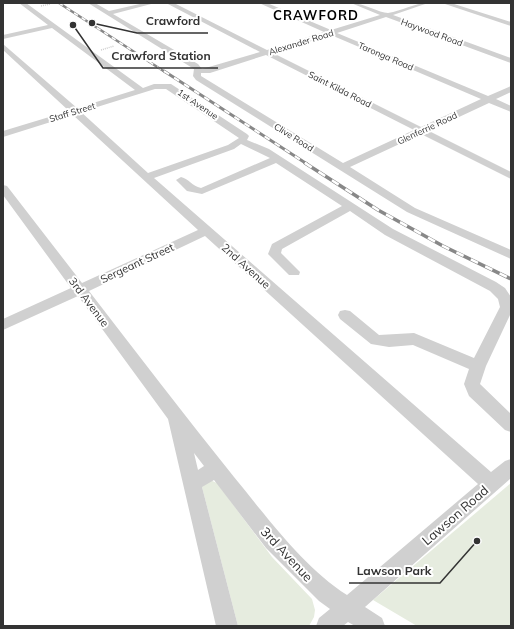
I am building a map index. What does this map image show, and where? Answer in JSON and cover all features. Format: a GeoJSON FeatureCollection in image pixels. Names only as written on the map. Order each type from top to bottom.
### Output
{"type":"FeatureCollection","features":[{"type":"Feature","properties":{"kind":"street"},"geometry":{"type":"LineString","coordinates":[[22,3],[142,91]]}},
{"type":"Feature","properties":{"kind":"street","name":"Clive Road"},"geometry":{"type":"LineString","coordinates":[[91,3],[195,66],[199,72],[197,76],[199,78],[421,215],[511,255]]}},
{"type":"Feature","properties":{"kind":"street"},"geometry":{"type":"LineString","coordinates":[[108,13],[152,3]]}},
{"type":"Feature","properties":{"kind":"street","name":"Saint Kilda Road"},"geometry":{"type":"LineString","coordinates":[[169,3],[511,176]]}},
{"type":"Feature","properties":{"kind":"street","name":"Taronga Road"},"geometry":{"type":"LineString","coordinates":[[262,3],[511,110]]}},
{"type":"Feature","properties":{"kind":"street","name":"Haywood Road"},"geometry":{"type":"LineString","coordinates":[[354,3],[511,61]]}},
{"type":"Feature","properties":{"kind":"street","name":"Alexander Road"},"geometry":{"type":"LineString","coordinates":[[199,72],[207,71],[425,3]]}},
{"type":"Feature","properties":{"kind":"street"},"geometry":{"type":"LineString","coordinates":[[446,3],[511,24]]}},
{"type":"Feature","properties":{"kind":"street"},"geometry":{"type":"LineString","coordinates":[[3,37],[54,26]]}},
{"type":"Feature","properties":{"kind":"street"},"geometry":{"type":"LineString","coordinates":[[4,47],[18,48]]}},
{"type":"Feature","properties":{"kind":"street","name":"2nd Avenue"},"geometry":{"type":"LineString","coordinates":[[4,47],[28,62],[76,111],[146,177],[491,484]]}},
{"type":"Feature","properties":{"kind":"street","name":"1st Avenue"},"geometry":{"type":"LineString","coordinates":[[142,91],[160,86],[173,88],[241,133],[244,136],[241,141]]}},
{"type":"Feature","properties":{"kind":"street","name":"Glenferrie Road"},"geometry":{"type":"LineString","coordinates":[[342,167],[511,89]]}},
{"type":"Feature","properties":{"kind":"street","name":"Staff Street"},"geometry":{"type":"LineString","coordinates":[[3,134],[142,91]]}},
{"type":"Feature","properties":{"kind":"street"},"geometry":{"type":"LineString","coordinates":[[146,177],[231,147],[241,141],[253,145],[277,159],[349,208],[389,232],[502,292],[507,300],[507,307],[478,366],[473,377],[472,384],[475,391],[511,425]]}},
{"type":"Feature","properties":{"kind":"street"},"geometry":{"type":"LineString","coordinates":[[181,180],[191,188],[202,191],[277,159]]}},
{"type":"Feature","properties":{"kind":"street","name":"3rd Avenue"},"geometry":{"type":"LineString","coordinates":[[3,188],[272,541],[326,594],[374,626]]}},
{"type":"Feature","properties":{"kind":"street"},"geometry":{"type":"LineString","coordinates":[[294,272],[274,254],[276,247],[349,208]]}},
{"type":"Feature","properties":{"kind":"street","name":"Sergeant Street"},"geometry":{"type":"LineString","coordinates":[[3,325],[206,231]]}},
{"type":"Feature","properties":{"kind":"street"},"geometry":{"type":"LineString","coordinates":[[345,315],[376,340],[389,341],[414,339],[478,366]]}},
{"type":"Feature","properties":{"kind":"street","name":"3rd Avenue"},"geometry":{"type":"LineString","coordinates":[[176,416],[227,626]]}},
{"type":"Feature","properties":{"kind":"street","name":"Lawson Road"},"geometry":{"type":"LineString","coordinates":[[327,626],[511,467]]}},
{"type":"Feature","properties":{"kind":"street"},"geometry":{"type":"LineString","coordinates":[[192,482],[216,469]]}},
{"type":"Feature","properties":{"kind":"path"},"geometry":{"type":"LineString","coordinates":[[46,5],[50,4]]}},
{"type":"Feature","properties":{"kind":"path"},"geometry":{"type":"LineString","coordinates":[[109,48],[114,46]]}},
{"type":"Feature","properties":{"kind":"shaded area"},"geometry":{"type":"Polygon","coordinates":[[[210,480],[217,483],[272,557],[312,599],[315,610],[314,617],[309,626],[238,626],[202,487],[203,484],[210,480]]]}},
{"type":"Feature","properties":{"kind":"shaded area"},"geometry":{"type":"Polygon","coordinates":[[[511,483],[511,626],[417,626],[373,600],[511,483]]]}},
{"type":"Feature","properties":{"kind":"railway"},"geometry":{"type":"LineString","coordinates":[[59,3],[165,72]]}},
{"type":"Feature","properties":{"kind":"railway"},"geometry":{"type":"LineString","coordinates":[[164,71],[307,164]]}},
{"type":"Feature","properties":{"kind":"railway"},"geometry":{"type":"LineString","coordinates":[[305,163],[378,210],[443,246],[511,279]]}},
{"type":"Feature","properties":{"kind":"place","name":"Crawford"},"geometry":{"type":"Point","coordinates":[92,23]}},
{"type":"Feature","properties":{"kind":"place","name":"Crawford Station"},"geometry":{"type":"Point","coordinates":[73,25]}},
{"type":"Feature","properties":{"kind":"place","name":"Lawson Park"},"geometry":{"type":"Point","coordinates":[477,541]}},
{"type":"Feature","properties":{"kind":"district","name":"CRAWFORD"},"geometry":{"type":"Point","coordinates":[316,15]}}]}
